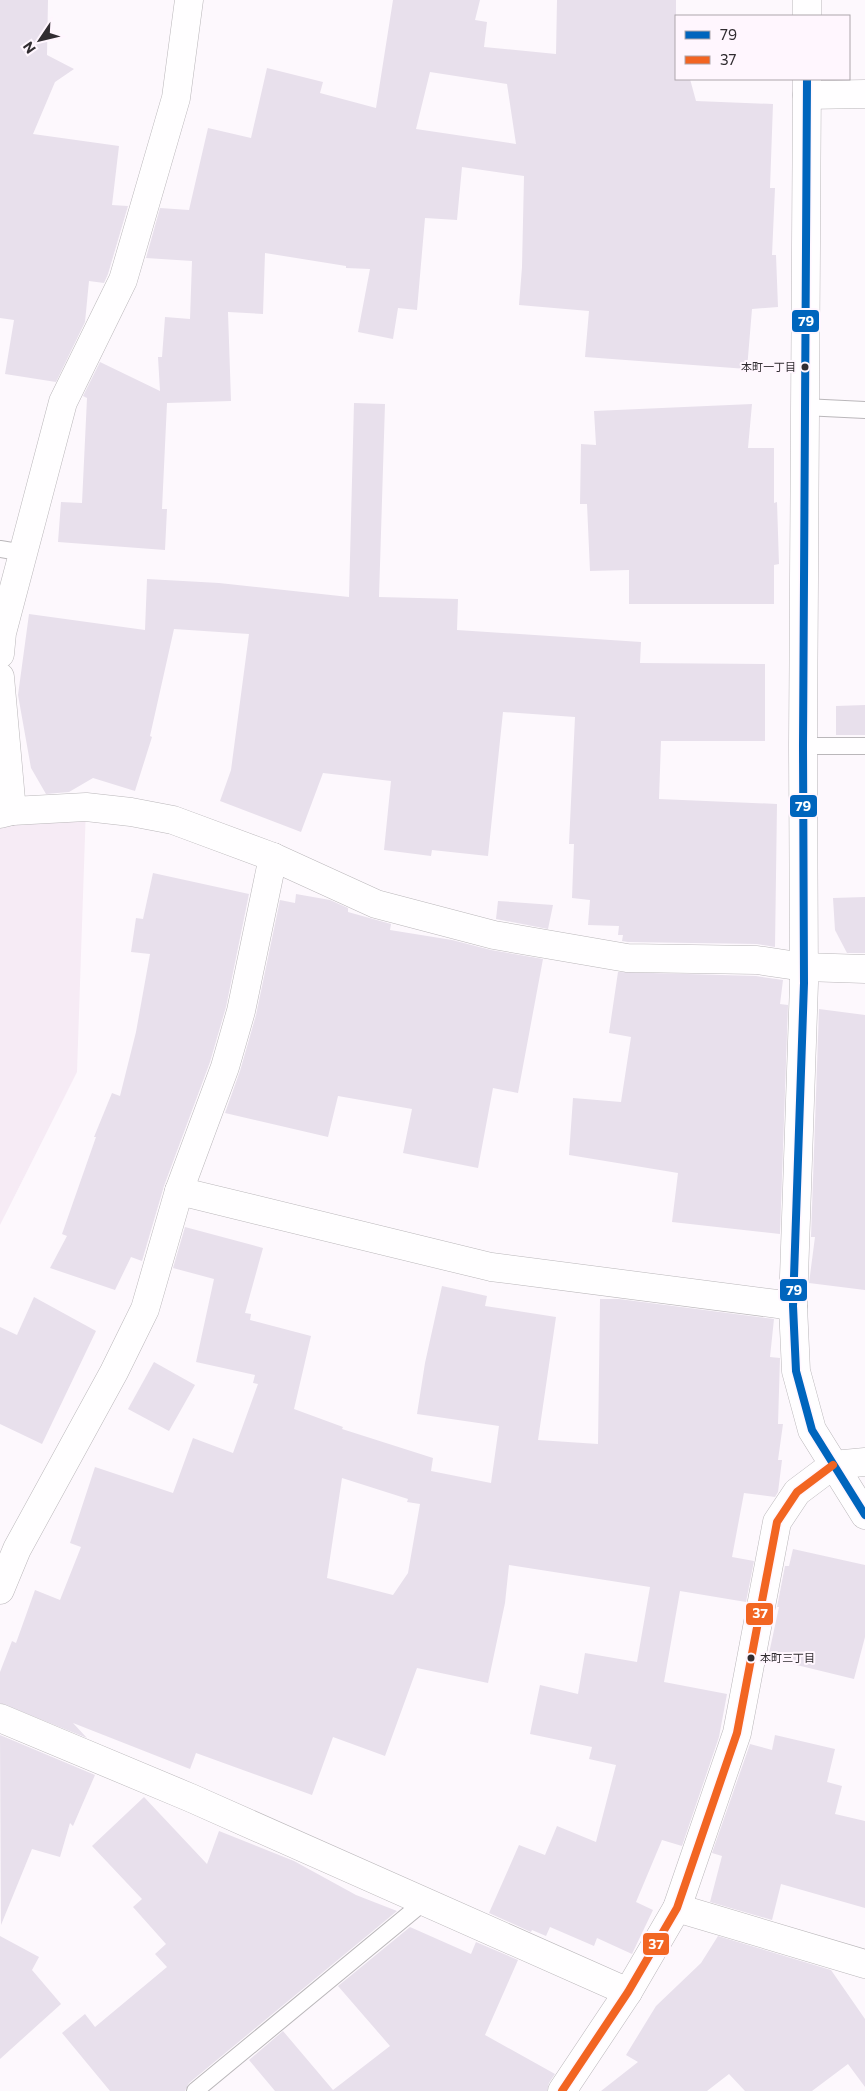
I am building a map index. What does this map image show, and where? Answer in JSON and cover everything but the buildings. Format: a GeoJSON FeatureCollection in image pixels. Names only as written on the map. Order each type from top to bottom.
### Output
{"type":"FeatureCollection","features":[{"type":"Feature","properties":{"kind":"main road"},"geometry":{"type":"LineString","coordinates":[[0,654],[12,551],[63,402],[123,280],[176,98],[189,0]]}},
{"type":"Feature","properties":{"kind":"main road"},"geometry":{"type":"LineString","coordinates":[[807,0],[807,15]]}},
{"type":"Feature","properties":{"kind":"main road"},"geometry":{"type":"LineString","coordinates":[[865,94],[807,87],[804,408],[804,967],[793,1306],[796,1371],[812,1430],[865,1515]]}},
{"type":"Feature","properties":{"kind":"main road"},"geometry":{"type":"LineString","coordinates":[[0,677],[6,813],[86,807],[131,812],[173,820],[273,858],[376,904],[494,935],[627,958],[757,960],[804,967],[865,969]]}},
{"type":"Feature","properties":{"kind":"main road"},"geometry":{"type":"LineString","coordinates":[[0,1590],[17,1549],[114,1372],[145,1309],[179,1191],[225,1067],[241,1011],[273,858]]}},
{"type":"Feature","properties":{"kind":"main road"},"geometry":{"type":"LineString","coordinates":[[179,1191],[491,1267],[793,1306]]}},
{"type":"Feature","properties":{"kind":"main road"},"geometry":{"type":"LineString","coordinates":[[562,2091],[628,1992],[677,1908],[737,1733],[776,1522],[798,1492],[833,1465],[865,1462]]}},
{"type":"Feature","properties":{"kind":"main road"},"geometry":{"type":"LineString","coordinates":[[0,1718],[191,1798],[628,1992]]}},
{"type":"Feature","properties":{"kind":"main road"},"geometry":{"type":"LineString","coordinates":[[677,1908],[865,1964]]}},
{"type":"Feature","properties":{"kind":"lane"},"geometry":{"type":"LineString","coordinates":[[804,408],[865,410]]}},
{"type":"Feature","properties":{"kind":"lane"},"geometry":{"type":"LineString","coordinates":[[803,746],[865,746]]}},
{"type":"Feature","properties":{"kind":"lane"},"geometry":{"type":"LineString","coordinates":[[195,2091],[425,1901]]}},
{"type":"Feature","properties":{"kind":"shaded area"},"geometry":{"type":"Polygon","coordinates":[[[86,807],[77,1072],[0,1225],[0,814],[86,807]]]}},
{"type":"Feature","properties":{"kind":"transit line","name":"79"},"geometry":{"type":"LineString","coordinates":[[807,80],[803,746],[804,983],[793,1306],[796,1371],[812,1430],[865,1515]]}},
{"type":"Feature","properties":{"kind":"transit line","name":"37"},"geometry":{"type":"LineString","coordinates":[[562,2091],[628,1992],[677,1908],[737,1733],[777,1522],[797,1492],[833,1465]]}},
{"type":"Feature","properties":{"kind":"place","name":"本町一丁目"},"geometry":{"type":"Point","coordinates":[805,367]}},
{"type":"Feature","properties":{"kind":"place","name":"本町三丁目"},"geometry":{"type":"Point","coordinates":[751,1658]}}]}
